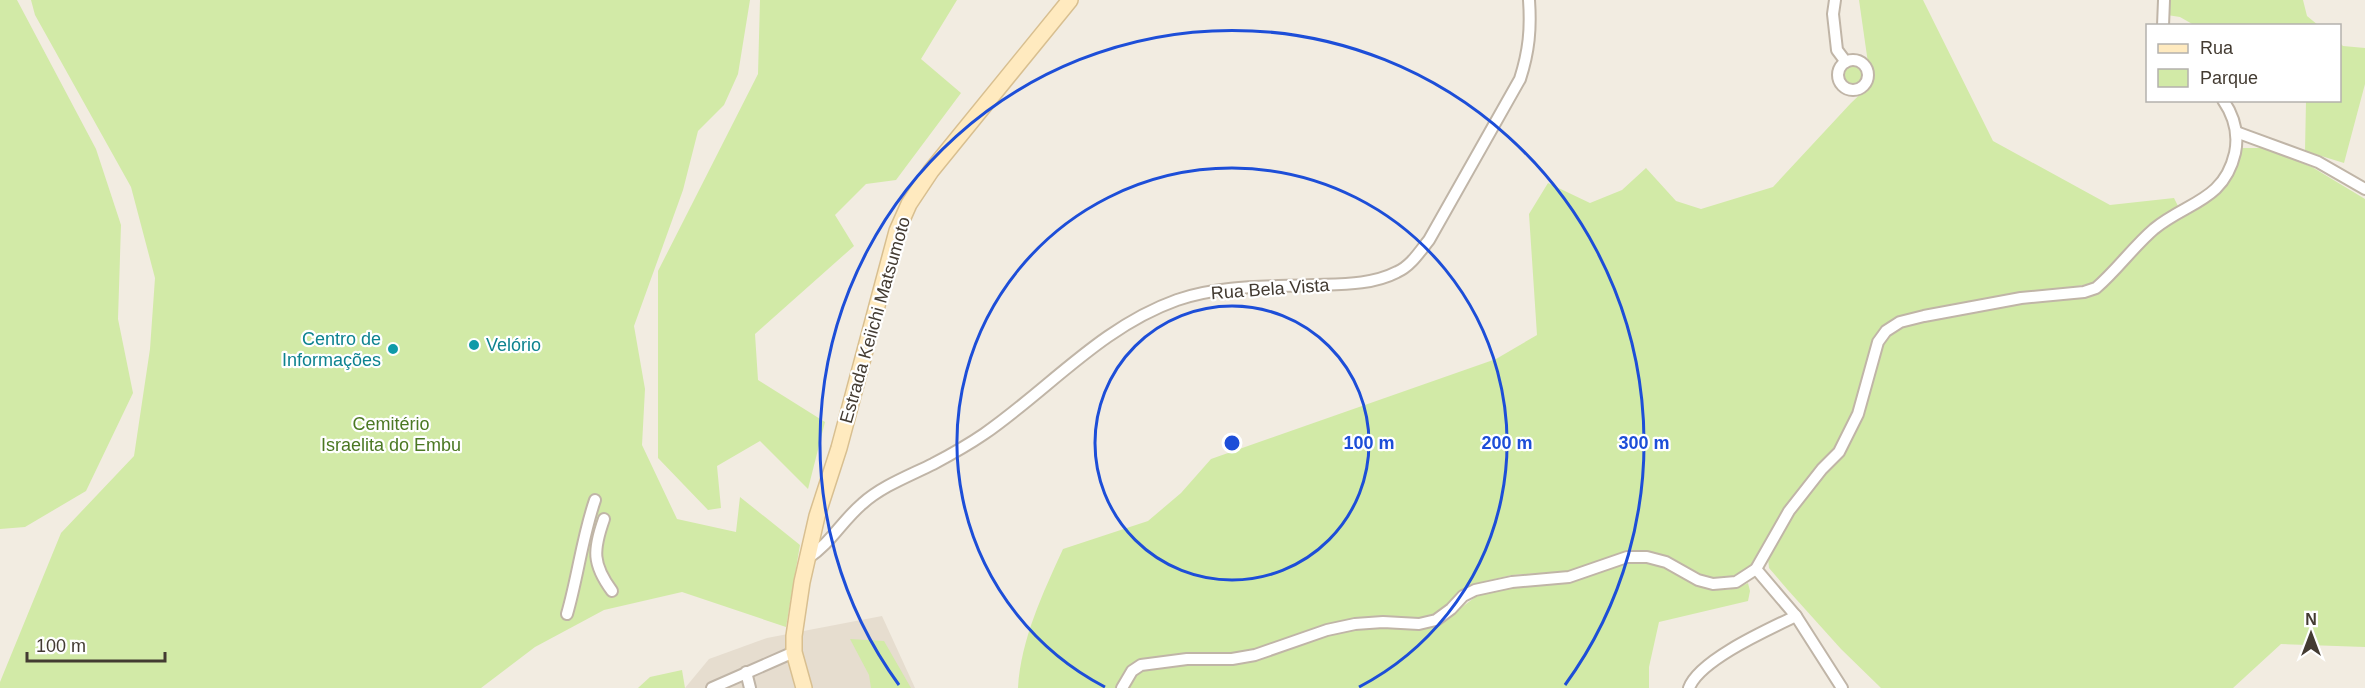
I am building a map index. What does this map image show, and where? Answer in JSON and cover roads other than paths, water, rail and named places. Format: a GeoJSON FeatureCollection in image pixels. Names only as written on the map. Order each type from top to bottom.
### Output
{"type":"FeatureCollection","features":[{"type":"Feature","properties":{"kind":"main road","name":"Estrada Keiichi Matsumoto"},"geometry":{"type":"LineString","coordinates":[[804,688],[794,652],[797,606],[807,558],[897,231],[909,204],[931,171],[1070,0]]}},
{"type":"Feature","properties":{"kind":"street","name":"Rua Bela Vista"},"geometry":{"type":"LineString","coordinates":[[807,558],[831,540],[862,504],[879,491],[948,456],[984,434],[1091,348],[1149,312],[1178,300],[1223,290],[1343,284],[1376,280],[1399,272],[1413,260],[1429,240],[1520,79],[1528,57],[1531,38],[1529,0]]}},
{"type":"Feature","properties":{"kind":"street"},"geometry":{"type":"LineString","coordinates":[[1835,0],[1833,14],[1837,50],[1845,62]]}},
{"type":"Feature","properties":{"kind":"street"},"geometry":{"type":"LineString","coordinates":[[2163,24],[2164,0]]}},
{"type":"Feature","properties":{"kind":"street"},"geometry":{"type":"LineString","coordinates":[[1122,688],[1132,671],[1141,664],[1187,659],[1232,659],[1256,655],[1327,630],[1355,624],[1383,622],[1419,624],[1436,620],[1463,596],[1475,590],[1512,582],[1569,577],[1627,557],[1647,557],[1666,562],[1698,580],[1713,584],[1736,582],[1756,569],[1789,511],[1812,481],[1839,452],[1858,414],[1878,342],[1886,331],[1900,322],[1924,316],[2021,298],[2084,292],[2096,288],[2156,227],[2215,191],[2227,177],[2232,165],[2236,132],[2233,119],[2224,102]]}},
{"type":"Feature","properties":{"kind":"street"},"geometry":{"type":"LineString","coordinates":[[2236,132],[2318,162],[2365,189]]}},
{"type":"Feature","properties":{"kind":"street"},"geometry":{"type":"LineString","coordinates":[[567,614],[578,575],[583,538],[595,500]]}},
{"type":"Feature","properties":{"kind":"street"},"geometry":{"type":"LineString","coordinates":[[604,519],[595,553],[601,576],[612,591]]}},
{"type":"Feature","properties":{"kind":"street"},"geometry":{"type":"LineString","coordinates":[[1756,569],[1796,616],[1842,688]]}},
{"type":"Feature","properties":{"kind":"street"},"geometry":{"type":"LineString","coordinates":[[1689,688],[1690,683],[1710,665],[1749,638],[1796,616]]}},
{"type":"Feature","properties":{"kind":"street"},"geometry":{"type":"LineString","coordinates":[[712,688],[794,652]]}},
{"type":"Feature","properties":{"kind":"street"},"geometry":{"type":"LineString","coordinates":[[746,672],[750,688]]}},
{"type":"Feature","properties":{"kind":"place","name":"Velório"},"geometry":{"type":"Point","coordinates":[474,345]}},
{"type":"Feature","properties":{"kind":"place","name":"Centro de Informações"},"geometry":{"type":"Point","coordinates":[393,349]}},
{"type":"Feature","properties":{"kind":"park label","name":"Cemitério Israelita do Embu"},"geometry":{"type":"Point","coordinates":[391,434]}}]}
